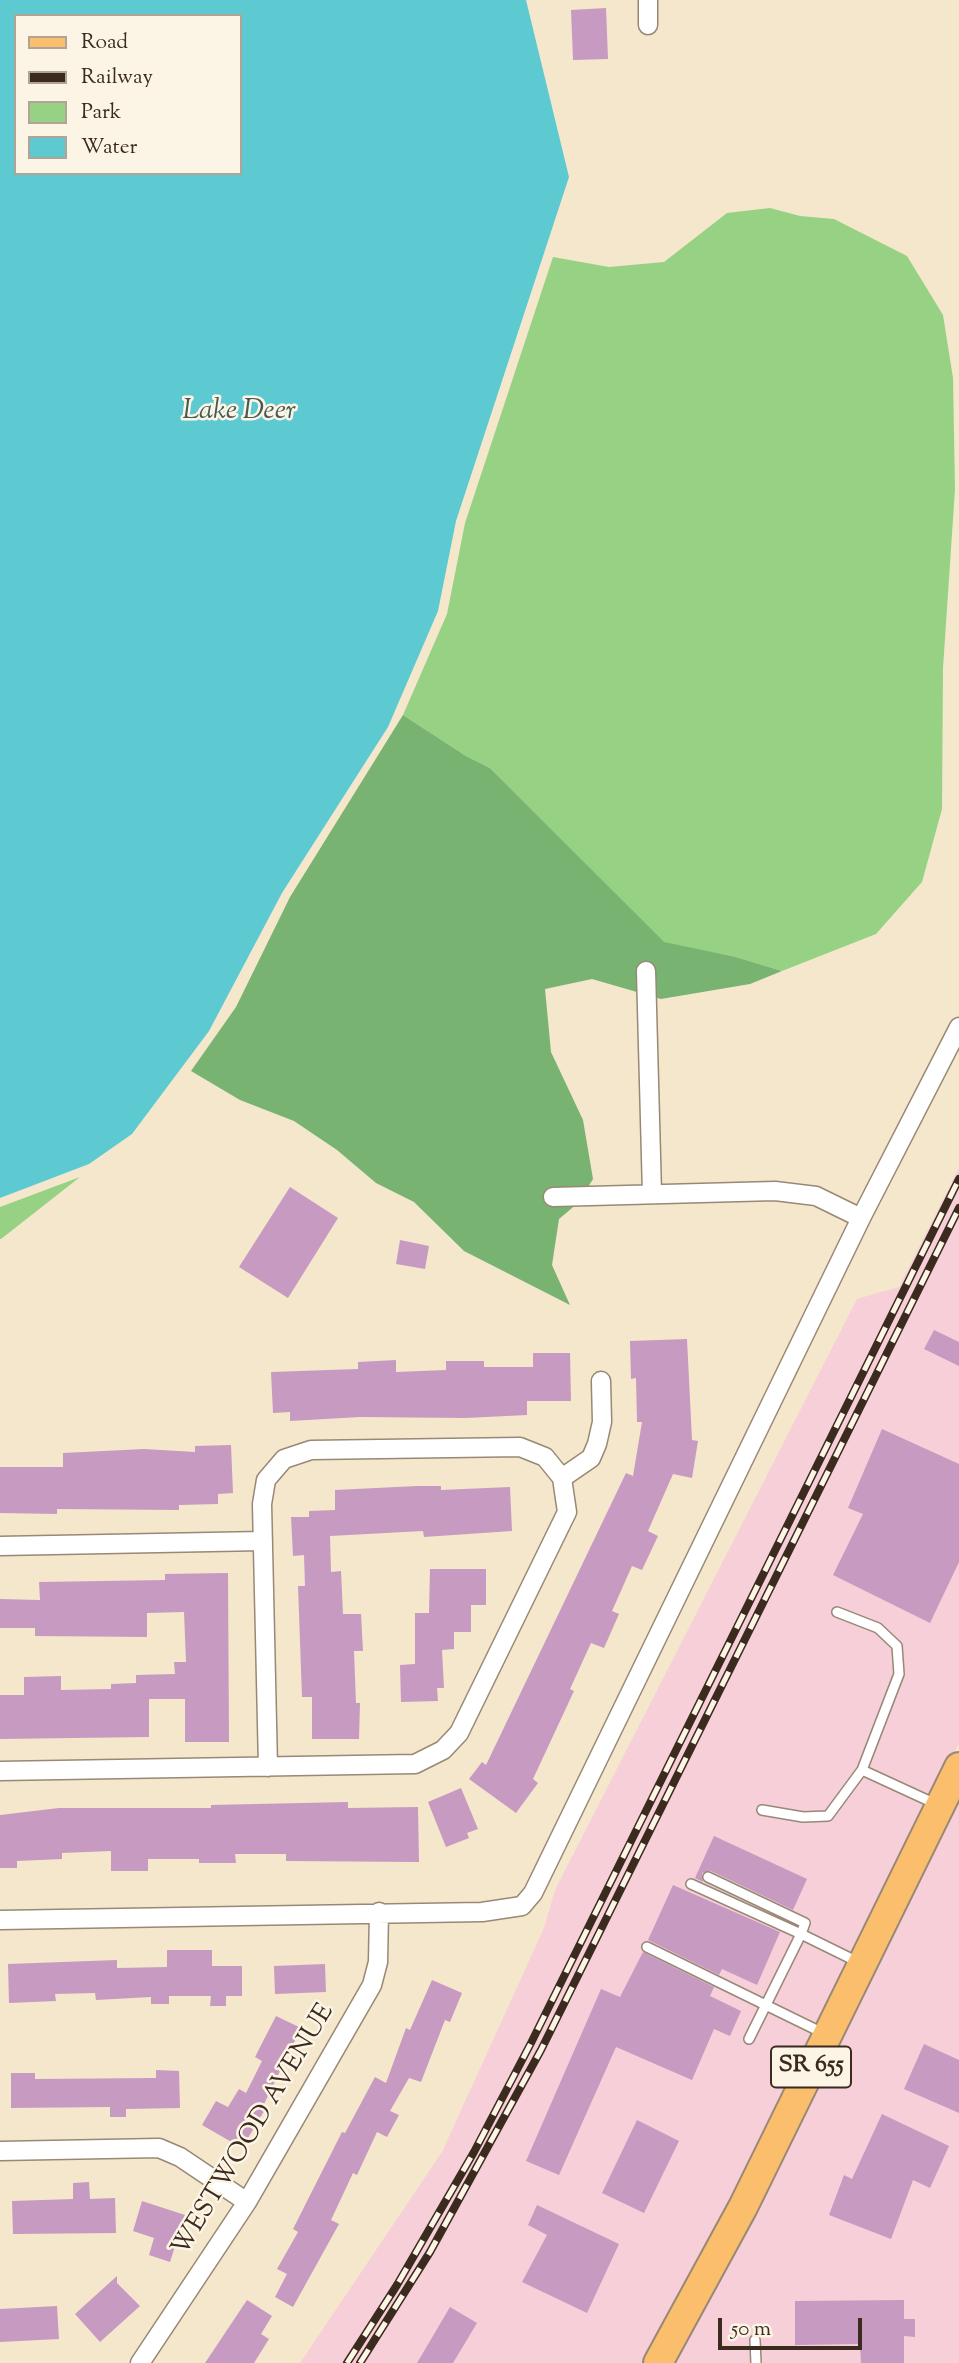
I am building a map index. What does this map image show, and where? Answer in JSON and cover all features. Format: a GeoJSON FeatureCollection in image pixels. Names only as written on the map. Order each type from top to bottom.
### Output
{"type":"FeatureCollection","features":[{"type":"Feature","properties":{"kind":"main road","name":"SR 655"},"geometry":{"type":"LineString","coordinates":[[658,2363],[743,2207],[959,1767]]}},
{"type":"Feature","properties":{"kind":"street"},"geometry":{"type":"LineString","coordinates":[[648,0],[648,26]]}},
{"type":"Feature","properties":{"kind":"street"},"geometry":{"type":"LineString","coordinates":[[646,971],[652,1194]]}},
{"type":"Feature","properties":{"kind":"street"},"geometry":{"type":"LineString","coordinates":[[0,1920],[508,1910],[522,1906],[534,1893],[861,1218],[959,1027]]}},
{"type":"Feature","properties":{"kind":"street"},"geometry":{"type":"LineString","coordinates":[[553,1197],[775,1191],[816,1196],[861,1218]]}},
{"type":"Feature","properties":{"kind":"street"},"geometry":{"type":"LineString","coordinates":[[562,1478],[591,1458],[597,1444],[602,1422],[601,1381]]}},
{"type":"Feature","properties":{"kind":"street"},"geometry":{"type":"LineString","coordinates":[[0,1771],[268,1767],[415,1764],[443,1750],[458,1733],[567,1513],[562,1478],[545,1457],[520,1447],[311,1450],[284,1459],[266,1480],[262,1504],[268,1767]]}},
{"type":"Feature","properties":{"kind":"street"},"geometry":{"type":"LineString","coordinates":[[0,1546],[263,1541]]}},
{"type":"Feature","properties":{"kind":"street","name":"WESTWOOD AVENUE"},"geometry":{"type":"LineString","coordinates":[[140,2363],[247,2202],[372,1985],[378,1962],[379,1912]]}},
{"type":"Feature","properties":{"kind":"street"},"geometry":{"type":"LineString","coordinates":[[0,2151],[159,2148],[180,2157],[247,2202]]}},
{"type":"Feature","properties":{"kind":"lane"},"geometry":{"type":"LineString","coordinates":[[762,1810],[803,1816],[828,1816],[862,1770],[899,1674],[897,1646],[878,1628],[836,1612]]}},
{"type":"Feature","properties":{"kind":"lane"},"geometry":{"type":"LineString","coordinates":[[862,1770],[940,1806]]}},
{"type":"Feature","properties":{"kind":"lane"},"geometry":{"type":"LineString","coordinates":[[708,1877],[805,1923],[749,2039]]}},
{"type":"Feature","properties":{"kind":"lane"},"geometry":{"type":"LineString","coordinates":[[691,1884],[862,1964]]}},
{"type":"Feature","properties":{"kind":"lane"},"geometry":{"type":"LineString","coordinates":[[647,1947],[827,2035]]}},
{"type":"Feature","properties":{"kind":"lane"},"geometry":{"type":"LineString","coordinates":[[755,2340],[756,2363]]}},
{"type":"Feature","properties":{"kind":"shaded area"},"geometry":{"type":"Polygon","coordinates":[[[959,1168],[959,1743],[732,2203],[645,2363],[300,2363],[442,2152],[544,1928],[555,1890],[857,1299],[899,1287],[959,1168]]]}},
{"type":"Feature","properties":{"kind":"shaded area"},"geometry":{"type":"Polygon","coordinates":[[[959,1791],[959,2363],[670,2363],[959,1791]]]}},
{"type":"Feature","properties":{"kind":"green space"},"geometry":{"type":"Polygon","coordinates":[[[770,208],[800,216],[834,219],[907,256],[943,315],[953,378],[955,489],[943,668],[942,809],[922,882],[876,934],[782,971],[736,957],[664,943],[490,768],[466,756],[403,715],[447,614],[465,523],[553,257],[609,267],[664,262],[727,213],[770,208]]]}},
{"type":"Feature","properties":{"kind":"green space"},"geometry":{"type":"Polygon","coordinates":[[[403,715],[466,756],[490,768],[664,942],[736,957],[782,971],[750,984],[661,999],[592,979],[545,989],[551,1052],[583,1120],[593,1179],[578,1203],[559,1219],[552,1265],[570,1305],[464,1251],[414,1202],[376,1183],[337,1150],[294,1121],[240,1100],[191,1071],[236,1007],[290,897],[403,715]]]}},
{"type":"Feature","properties":{"kind":"green space"},"geometry":{"type":"Polygon","coordinates":[[[80,1177],[1,1239],[0,1239],[0,1207],[80,1177]]]}},
{"type":"Feature","properties":{"kind":"water","name":"Lake Deer"},"geometry":{"type":"Polygon","coordinates":[[[0,0],[526,0],[569,177],[456,521],[438,611],[388,727],[282,893],[209,1031],[132,1134],[89,1164],[0,1198],[0,0]]]}},
{"type":"Feature","properties":{"kind":"building"},"geometry":{"type":"Polygon","coordinates":[[[606,8],[608,59],[573,60],[571,10],[606,8]]]}},
{"type":"Feature","properties":{"kind":"building"},"geometry":{"type":"Polygon","coordinates":[[[290,1187],[338,1218],[288,1298],[239,1267],[290,1187]]]}},
{"type":"Feature","properties":{"kind":"building"},"geometry":{"type":"Polygon","coordinates":[[[400,1240],[429,1246],[425,1269],[396,1264],[400,1240]]]}},
{"type":"Feature","properties":{"kind":"building"},"geometry":{"type":"Polygon","coordinates":[[[934,1330],[959,1342],[959,1366],[924,1349],[934,1330]]]}},
{"type":"Feature","properties":{"kind":"building"},"geometry":{"type":"Polygon","coordinates":[[[687,1339],[692,1440],[698,1441],[692,1478],[673,1474],[648,1531],[658,1536],[642,1570],[632,1566],[612,1611],[619,1614],[604,1648],[591,1643],[570,1689],[574,1691],[533,1779],[538,1783],[516,1813],[469,1779],[482,1762],[486,1765],[626,1473],[633,1476],[642,1422],[637,1422],[636,1378],[631,1379],[630,1341],[687,1339]]]}},
{"type":"Feature","properties":{"kind":"building"},"geometry":{"type":"Polygon","coordinates":[[[533,1353],[570,1353],[571,1401],[527,1401],[527,1415],[466,1418],[360,1417],[290,1421],[290,1412],[273,1413],[271,1372],[358,1369],[358,1362],[396,1360],[396,1372],[446,1370],[446,1361],[484,1361],[484,1367],[533,1367],[533,1353]]]}},
{"type":"Feature","properties":{"kind":"building"},"geometry":{"type":"Polygon","coordinates":[[[882,1429],[959,1464],[959,1562],[930,1623],[833,1575],[863,1514],[848,1508],[882,1429]]]}},
{"type":"Feature","properties":{"kind":"building"},"geometry":{"type":"Polygon","coordinates":[[[231,1445],[233,1493],[218,1494],[218,1504],[179,1505],[179,1510],[57,1509],[57,1514],[0,1513],[0,1467],[63,1467],[63,1453],[144,1449],[195,1452],[195,1446],[231,1445]]]}},
{"type":"Feature","properties":{"kind":"building"},"geometry":{"type":"Polygon","coordinates":[[[441,1486],[441,1490],[510,1487],[512,1531],[424,1537],[423,1531],[330,1536],[331,1572],[341,1571],[343,1614],[361,1614],[363,1651],[354,1651],[356,1703],[360,1703],[359,1739],[312,1739],[312,1697],[302,1697],[298,1586],[305,1586],[304,1555],[293,1556],[291,1517],[309,1517],[309,1511],[335,1510],[335,1490],[441,1486]]]}},
{"type":"Feature","properties":{"kind":"building"},"geometry":{"type":"Polygon","coordinates":[[[430,1569],[486,1569],[486,1605],[471,1605],[471,1632],[454,1632],[454,1649],[442,1650],[444,1688],[437,1688],[438,1701],[401,1702],[400,1665],[415,1664],[415,1613],[429,1613],[430,1569]]]}},
{"type":"Feature","properties":{"kind":"building"},"geometry":{"type":"Polygon","coordinates":[[[228,1573],[229,1742],[185,1742],[185,1699],[149,1699],[149,1737],[0,1739],[0,1695],[24,1695],[24,1677],[61,1676],[61,1690],[111,1689],[111,1684],[136,1683],[136,1675],[175,1674],[174,1662],[186,1662],[184,1612],[147,1613],[147,1637],[35,1636],[35,1628],[0,1628],[0,1599],[40,1600],[39,1582],[165,1580],[165,1574],[228,1573]]]}},
{"type":"Feature","properties":{"kind":"building"},"geometry":{"type":"Polygon","coordinates":[[[461,1788],[478,1829],[467,1833],[469,1838],[446,1847],[428,1802],[461,1788]]]}},
{"type":"Feature","properties":{"kind":"building"},"geometry":{"type":"Polygon","coordinates":[[[348,1802],[348,1808],[418,1807],[419,1862],[286,1861],[286,1854],[235,1854],[236,1863],[199,1863],[199,1859],[148,1859],[148,1871],[111,1871],[111,1851],[62,1853],[62,1859],[17,1861],[17,1868],[0,1868],[0,1815],[59,1808],[211,1808],[211,1805],[348,1802]]]}},
{"type":"Feature","properties":{"kind":"building"},"geometry":{"type":"Polygon","coordinates":[[[714,1836],[807,1879],[793,1910],[711,1871],[702,1873],[703,1882],[695,1878],[714,1836]]]}},
{"type":"Feature","properties":{"kind":"building"},"geometry":{"type":"Polygon","coordinates":[[[673,1885],[780,1932],[757,1985],[722,1969],[719,1975],[648,1940],[673,1885]]]}},
{"type":"Feature","properties":{"kind":"building"},"geometry":{"type":"Polygon","coordinates":[[[167,1950],[212,1950],[212,1966],[242,1966],[242,1996],[226,1996],[226,2006],[210,2006],[211,1996],[169,1996],[169,2004],[151,2004],[151,1997],[96,2000],[95,1993],[55,1994],[56,2001],[9,2003],[8,1964],[117,1960],[117,1968],[167,1967],[167,1950]]]}},
{"type":"Feature","properties":{"kind":"building"},"geometry":{"type":"Polygon","coordinates":[[[643,1952],[714,1987],[710,1996],[741,2011],[730,2036],[714,2029],[692,2080],[616,2047],[559,2175],[526,2161],[601,1989],[620,1997],[643,1952]]]}},
{"type":"Feature","properties":{"kind":"building"},"geometry":{"type":"Polygon","coordinates":[[[325,1964],[326,1992],[275,1994],[274,1966],[325,1964]]]}},
{"type":"Feature","properties":{"kind":"building"},"geometry":{"type":"Polygon","coordinates":[[[432,1980],[462,1993],[450,2022],[445,2020],[421,2082],[409,2078],[390,2111],[399,2115],[387,2137],[377,2132],[357,2175],[353,2173],[331,2220],[339,2224],[293,2307],[275,2297],[287,2274],[277,2269],[298,2232],[293,2229],[342,2132],[345,2133],[375,2077],[386,2083],[406,2028],[410,2030],[432,1980]]]}},
{"type":"Feature","properties":{"kind":"building"},"geometry":{"type":"Polygon","coordinates":[[[276,2016],[301,2028],[264,2104],[267,2106],[242,2148],[202,2125],[216,2101],[228,2107],[239,2089],[246,2093],[262,2061],[255,2057],[276,2016]]]}},
{"type":"Feature","properties":{"kind":"building"},"geometry":{"type":"Polygon","coordinates":[[[924,2044],[959,2060],[959,2113],[904,2089],[924,2044]]]}},
{"type":"Feature","properties":{"kind":"building"},"geometry":{"type":"Polygon","coordinates":[[[156,2070],[179,2071],[180,2108],[126,2109],[126,2117],[110,2117],[110,2107],[11,2108],[11,2073],[35,2073],[35,2079],[156,2078],[156,2070]]]}},
{"type":"Feature","properties":{"kind":"building"},"geometry":{"type":"Polygon","coordinates":[[[882,2114],[949,2146],[930,2188],[913,2180],[891,2239],[829,2215],[844,2175],[852,2179],[882,2114]]]}},
{"type":"Feature","properties":{"kind":"building"},"geometry":{"type":"Polygon","coordinates":[[[637,2120],[679,2141],[644,2213],[602,2193],[637,2120]]]}},
{"type":"Feature","properties":{"kind":"building"},"geometry":{"type":"Polygon","coordinates":[[[89,2182],[90,2199],[115,2198],[116,2233],[13,2234],[12,2201],[73,2199],[73,2183],[89,2182]]]}},
{"type":"Feature","properties":{"kind":"building"},"geometry":{"type":"Polygon","coordinates":[[[142,2201],[185,2215],[170,2262],[149,2255],[154,2238],[133,2231],[142,2201]]]}},
{"type":"Feature","properties":{"kind":"building"},"geometry":{"type":"Polygon","coordinates":[[[537,2205],[619,2244],[587,2313],[522,2282],[547,2235],[528,2225],[537,2205]]]}},
{"type":"Feature","properties":{"kind":"building"},"geometry":{"type":"Polygon","coordinates":[[[117,2276],[117,2283],[140,2306],[100,2342],[75,2314],[117,2276]]]}},
{"type":"Feature","properties":{"kind":"building"},"geometry":{"type":"Polygon","coordinates":[[[247,2300],[272,2316],[261,2334],[269,2339],[254,2363],[205,2363],[247,2300]]]}},
{"type":"Feature","properties":{"kind":"building"},"geometry":{"type":"Polygon","coordinates":[[[904,2300],[904,2319],[915,2319],[915,2337],[904,2336],[904,2363],[861,2363],[860,2344],[795,2345],[795,2301],[904,2300]]]}},
{"type":"Feature","properties":{"kind":"building"},"geometry":{"type":"Polygon","coordinates":[[[57,2306],[59,2339],[0,2342],[0,2309],[57,2306]]]}},
{"type":"Feature","properties":{"kind":"building"},"geometry":{"type":"Polygon","coordinates":[[[450,2307],[477,2323],[453,2363],[417,2363],[450,2307]]]}},
{"type":"Feature","properties":{"kind":"railway"},"geometry":{"type":"LineString","coordinates":[[347,2363],[397,2285],[474,2152],[531,2043],[959,1179]]}},
{"type":"Feature","properties":{"kind":"railway"},"geometry":{"type":"LineString","coordinates":[[360,2363],[430,2252],[541,2050],[959,1208]]}}]}
